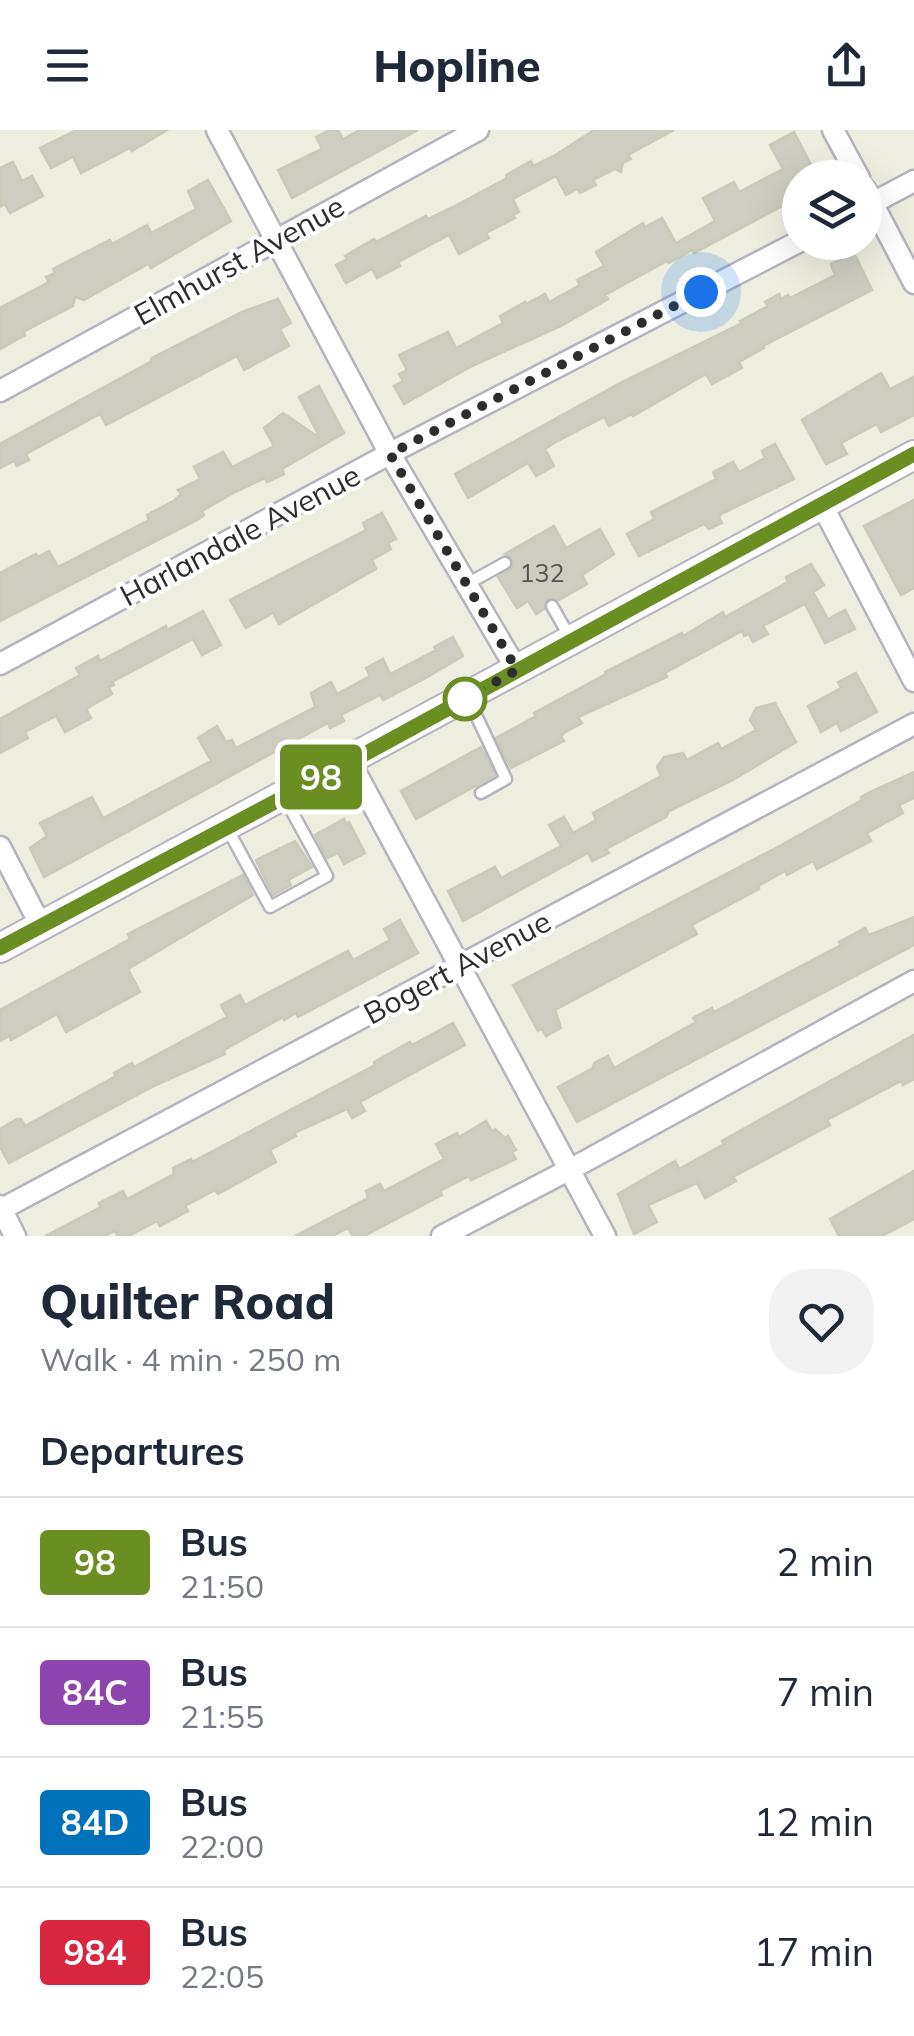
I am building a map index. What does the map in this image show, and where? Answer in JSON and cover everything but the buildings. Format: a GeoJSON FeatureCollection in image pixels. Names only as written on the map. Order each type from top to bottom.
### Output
{"type":"FeatureCollection","features":[{"type":"Feature","properties":{"kind":"main road"},"geometry":{"type":"LineString","coordinates":[[0,948],[914,454]]}},
{"type":"Feature","properties":{"kind":"street"},"geometry":{"type":"LineString","coordinates":[[216,130],[390,454],[517,670]]}},
{"type":"Feature","properties":{"kind":"street","name":"Elmhurst Avenue"},"geometry":{"type":"LineString","coordinates":[[0,391],[478,130]]}},
{"type":"Feature","properties":{"kind":"street"},"geometry":{"type":"LineString","coordinates":[[833,130],[849,160]]}},
{"type":"Feature","properties":{"kind":"street"},"geometry":{"type":"LineString","coordinates":[[882,194],[914,181]]}},
{"type":"Feature","properties":{"kind":"street"},"geometry":{"type":"LineString","coordinates":[[882,225],[914,283]]}},
{"type":"Feature","properties":{"kind":"street","name":"Harlandale Avenue"},"geometry":{"type":"LineString","coordinates":[[0,664],[390,454],[782,250]]}},
{"type":"Feature","properties":{"kind":"street"},"geometry":{"type":"LineString","coordinates":[[822,505],[914,681]]}},
{"type":"Feature","properties":{"kind":"street","name":"Bogert Avenue"},"geometry":{"type":"LineString","coordinates":[[0,1209],[914,724]]}},
{"type":"Feature","properties":{"kind":"street"},"geometry":{"type":"LineString","coordinates":[[350,762],[605,1236]]}},
{"type":"Feature","properties":{"kind":"street"},"geometry":{"type":"LineString","coordinates":[[0,847],[41,926]]}},
{"type":"Feature","properties":{"kind":"street"},"geometry":{"type":"LineString","coordinates":[[442,1236],[914,980]]}},
{"type":"Feature","properties":{"kind":"street"},"geometry":{"type":"LineString","coordinates":[[0,1209],[15,1236]]}},
{"type":"Feature","properties":{"kind":"lane"},"geometry":{"type":"LineString","coordinates":[[467,584],[505,564]]}},
{"type":"Feature","properties":{"kind":"lane"},"geometry":{"type":"LineString","coordinates":[[552,606],[572,641]]}},
{"type":"Feature","properties":{"kind":"lane"},"geometry":{"type":"LineString","coordinates":[[468,697],[506,779],[482,793]]}},
{"type":"Feature","properties":{"kind":"lane"},"geometry":{"type":"LineString","coordinates":[[226,827],[270,907],[328,876],[284,796]]}},
{"type":"Feature","properties":{"kind":"bus line","name":"98"},"geometry":{"type":"LineString","coordinates":[[0,948],[914,454]]}},
{"type":"Feature","properties":{"kind":"route"},"geometry":{"type":"LineString","coordinates":[[465,699],[517,670],[390,454],[701,292]]}}]}
